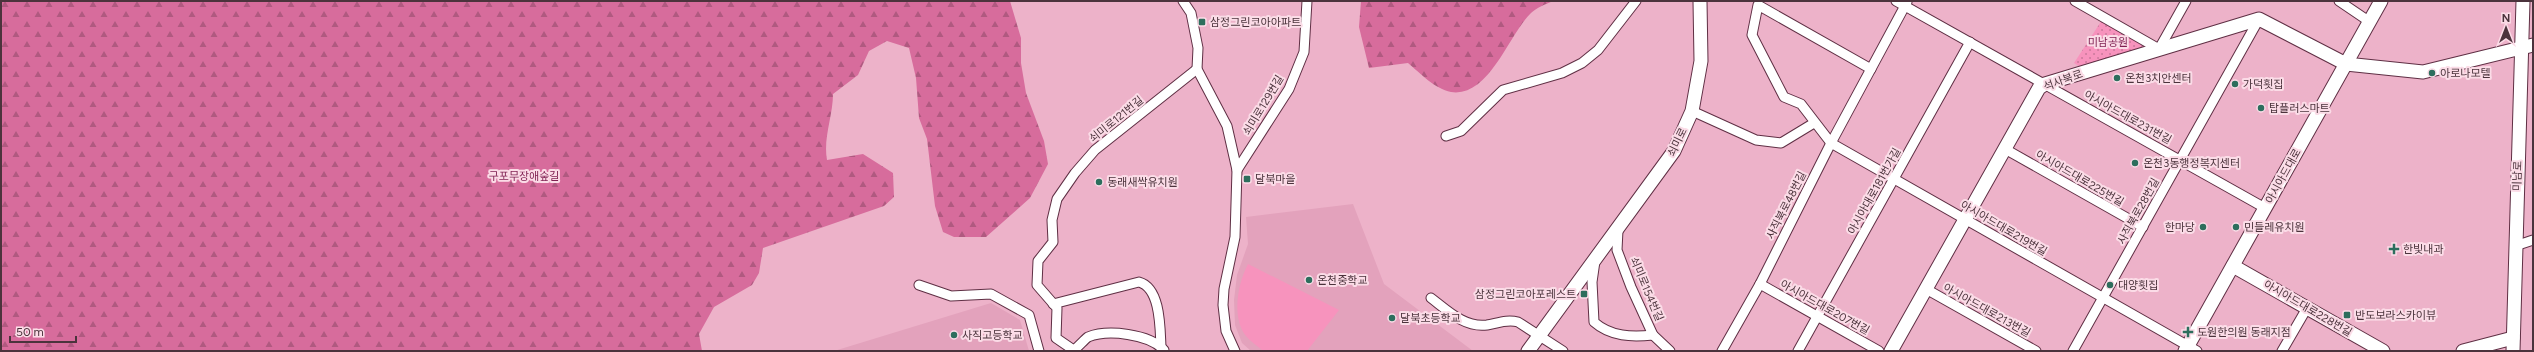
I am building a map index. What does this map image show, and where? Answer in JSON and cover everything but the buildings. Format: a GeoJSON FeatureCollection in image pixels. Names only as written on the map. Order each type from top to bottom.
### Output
{"type":"FeatureCollection","features":[{"type":"Feature","properties":{"kind":"main road","name":"쇠미로"},"geometry":{"type":"LineString","coordinates":[[1528,351],[1618,230],[1674,151],[1692,111],[1700,61],[1700,1]]}},
{"type":"Feature","properties":{"kind":"main road","name":"아시아드대로"},"geometry":{"type":"LineString","coordinates":[[2190,349],[2233,266],[2381,1]]}},
{"type":"Feature","properties":{"kind":"main road","name":"미남로"},"geometry":{"type":"LineString","coordinates":[[2513,345],[2515,246],[2527,46],[2523,1]]}},
{"type":"Feature","properties":{"kind":"main road","name":"석사북로"},"geometry":{"type":"LineString","coordinates":[[1891,351],[2040,88],[2045,84],[2259,19]]}},
{"type":"Feature","properties":{"kind":"main road"},"geometry":{"type":"LineString","coordinates":[[2259,19],[2346,64],[2423,72],[2527,46]]}},
{"type":"Feature","properties":{"kind":"main road","name":"아시아드대로228번길"},"geometry":{"type":"LineString","coordinates":[[2233,266],[2380,350]]}},
{"type":"Feature","properties":{"kind":"main road"},"geometry":{"type":"LineString","coordinates":[[2463,351],[2513,345]]}},
{"type":"Feature","properties":{"kind":"street"},"geometry":{"type":"LineString","coordinates":[[1183,1],[1191,13],[1198,48],[1197,69]]}},
{"type":"Feature","properties":{"kind":"street","name":"쇠미로129번길"},"geometry":{"type":"LineString","coordinates":[[1237,170],[1289,89],[1304,52],[1307,1]]}},
{"type":"Feature","properties":{"kind":"street"},"geometry":{"type":"LineString","coordinates":[[1446,136],[1461,131],[1503,90],[1562,73],[1582,63],[1598,50],[1636,1]]}},
{"type":"Feature","properties":{"kind":"street","name":"아시아드대로231번길"},"geometry":{"type":"LineString","coordinates":[[1896,1],[1907,4],[1970,42],[2265,208]]}},
{"type":"Feature","properties":{"kind":"street"},"geometry":{"type":"LineString","coordinates":[[2075,1],[2159,49],[2186,1]]}},
{"type":"Feature","properties":{"kind":"street"},"geometry":{"type":"LineString","coordinates":[[2338,1],[2370,22]]}},
{"type":"Feature","properties":{"kind":"street","name":"사직북로48번길"},"geometry":{"type":"LineString","coordinates":[[1722,351],[1760,284],[1831,143],[1907,4]]}},
{"type":"Feature","properties":{"kind":"street","name":"아시아드대로219번길"},"geometry":{"type":"LineString","coordinates":[[1871,69],[1758,5],[1752,35],[1784,97],[1801,104],[1814,123],[1831,143],[2190,349]]}},
{"type":"Feature","properties":{"kind":"street","name":"사직북로28번길"},"geometry":{"type":"LineString","coordinates":[[2073,351],[2259,19]]}},
{"type":"Feature","properties":{"kind":"street","name":"아시아대로181번가길"},"geometry":{"type":"LineString","coordinates":[[1798,351],[1970,42]]}},
{"type":"Feature","properties":{"kind":"street","name":"쇠미로129번길"},"geometry":{"type":"LineString","coordinates":[[1197,69],[1227,126],[1237,170],[1236,237],[1224,289],[1223,305],[1226,331],[1235,351]]}},
{"type":"Feature","properties":{"kind":"street","name":"쇠미로121번길"},"geometry":{"type":"LineString","coordinates":[[1054,304],[1037,285],[1038,261],[1053,242],[1052,220],[1057,199],[1095,150],[1197,69]]}},
{"type":"Feature","properties":{"kind":"street"},"geometry":{"type":"LineString","coordinates":[[1692,111],[1756,140],[1781,143],[1814,123]]}},
{"type":"Feature","properties":{"kind":"street","name":"아시아드대로225번길"},"geometry":{"type":"LineString","coordinates":[[2005,149],[2143,227]]}},
{"type":"Feature","properties":{"kind":"street","name":"쇠미로154번길"},"geometry":{"type":"LineString","coordinates":[[1618,230],[1617,250],[1653,335],[1670,351]]}},
{"type":"Feature","properties":{"kind":"street"},"geometry":{"type":"LineString","coordinates":[[2515,246],[2533,240]]}},
{"type":"Feature","properties":{"kind":"street","name":"쇠미로"},"geometry":{"type":"LineString","coordinates":[[1595,261],[1592,282],[1594,322],[1603,330],[1622,335],[1653,335]]}},
{"type":"Feature","properties":{"kind":"street"},"geometry":{"type":"LineString","coordinates":[[1139,282],[1144,284],[1152,294],[1160,312],[1162,349],[1129,334],[1106,333],[1087,338],[1075,350],[1056,338],[1057,308],[1054,304],[1139,282]]}},
{"type":"Feature","properties":{"kind":"street","name":"아시아드대로207번길"},"geometry":{"type":"LineString","coordinates":[[1760,284],[1879,351]]}},
{"type":"Feature","properties":{"kind":"street"},"geometry":{"type":"LineString","coordinates":[[919,285],[951,296],[991,294],[1029,315],[1039,351]]}},
{"type":"Feature","properties":{"kind":"street","name":"아시아드대로213번길"},"geometry":{"type":"LineString","coordinates":[[1926,289],[2036,351]]}},
{"type":"Feature","properties":{"kind":"street"},"geometry":{"type":"LineString","coordinates":[[1431,298],[1465,322],[1482,325],[1511,320],[1563,351]]}},
{"type":"Feature","properties":{"kind":"street"},"geometry":{"type":"LineString","coordinates":[[2282,351],[2307,308]]}},
{"type":"Feature","properties":{"kind":"shaded area","name":"온천중학교"},"geometry":{"type":"Polygon","coordinates":[[[1353,204],[1384,284],[1473,351],[1251,351],[1242,343],[1235,325],[1234,300],[1237,275],[1248,244],[1246,217],[1353,204]]]}},
{"type":"Feature","properties":{"kind":"shaded area","name":"사직고등학교"},"geometry":{"type":"Polygon","coordinates":[[[991,303],[1020,320],[1029,351],[834,351],[991,303]]]}},
{"type":"Feature","properties":{"kind":"green space","name":"구포무장애숲길"},"geometry":{"type":"Polygon","coordinates":[[[1,1],[1010,1],[1021,38],[1021,63],[1026,93],[1044,141],[1048,164],[1030,198],[986,237],[954,237],[943,232],[935,206],[927,139],[919,118],[916,78],[909,48],[887,41],[869,51],[858,75],[833,94],[826,152],[827,160],[863,154],[893,173],[894,197],[884,206],[763,248],[759,273],[752,285],[714,307],[699,334],[702,351],[1,351],[1,1]]]}},
{"type":"Feature","properties":{"kind":"green space"},"geometry":{"type":"Polygon","coordinates":[[[1361,1],[1553,1],[1531,13],[1497,63],[1476,85],[1464,91],[1451,92],[1439,88],[1408,63],[1369,68],[1359,27],[1361,1]]]}},
{"type":"Feature","properties":{"kind":"green space","name":"미남공원"},"geometry":{"type":"Polygon","coordinates":[[[2102,20],[2149,46],[2082,68],[2074,63],[2102,20]]]}},
{"type":"Feature","properties":{"kind":"green space"},"geometry":{"type":"Polygon","coordinates":[[[1248,264],[1339,310],[1307,351],[1263,351],[1246,336],[1241,328],[1237,310],[1241,281],[1248,264]]]}},
{"type":"Feature","properties":{"kind":"place","name":"삼정그린코아아파트"},"geometry":{"type":"Point","coordinates":[1202,22]}},
{"type":"Feature","properties":{"kind":"place","name":"아로나모텔"},"geometry":{"type":"Point","coordinates":[2432,73]}},
{"type":"Feature","properties":{"kind":"place","name":"온천3치안센터"},"geometry":{"type":"Point","coordinates":[2117,78]}},
{"type":"Feature","properties":{"kind":"place","name":"가덕횟집"},"geometry":{"type":"Point","coordinates":[2235,84]}},
{"type":"Feature","properties":{"kind":"place","name":"탑플러스마트"},"geometry":{"type":"Point","coordinates":[2261,108]}},
{"type":"Feature","properties":{"kind":"place","name":"온천3동행정복지센터"},"geometry":{"type":"Point","coordinates":[2135,163]}},
{"type":"Feature","properties":{"kind":"place","name":"달북마을"},"geometry":{"type":"Point","coordinates":[1247,179]}},
{"type":"Feature","properties":{"kind":"place","name":"동래새싹유치원"},"geometry":{"type":"Point","coordinates":[1099,182]}},
{"type":"Feature","properties":{"kind":"place","name":"한마당"},"geometry":{"type":"Point","coordinates":[2203,227]}},
{"type":"Feature","properties":{"kind":"place","name":"민들레유치원"},"geometry":{"type":"Point","coordinates":[2236,227]}},
{"type":"Feature","properties":{"kind":"place","name":"한빛내과"},"geometry":{"type":"Point","coordinates":[2394,249]}},
{"type":"Feature","properties":{"kind":"place","name":"온천중학교"},"geometry":{"type":"Point","coordinates":[1309,280]}},
{"type":"Feature","properties":{"kind":"place","name":"대양횟집"},"geometry":{"type":"Point","coordinates":[2110,285]}},
{"type":"Feature","properties":{"kind":"place","name":"삼정그린코아포레스트"},"geometry":{"type":"Point","coordinates":[1584,294]}},
{"type":"Feature","properties":{"kind":"place","name":"반도보라스카이뷰"},"geometry":{"type":"Point","coordinates":[2347,315]}},
{"type":"Feature","properties":{"kind":"place","name":"달북초등학교"},"geometry":{"type":"Point","coordinates":[1392,318]}},
{"type":"Feature","properties":{"kind":"place","name":"도원한의원 동래지점"},"geometry":{"type":"Point","coordinates":[2188,332]}},
{"type":"Feature","properties":{"kind":"place","name":"사직고등학교"},"geometry":{"type":"Point","coordinates":[954,335]}}]}
